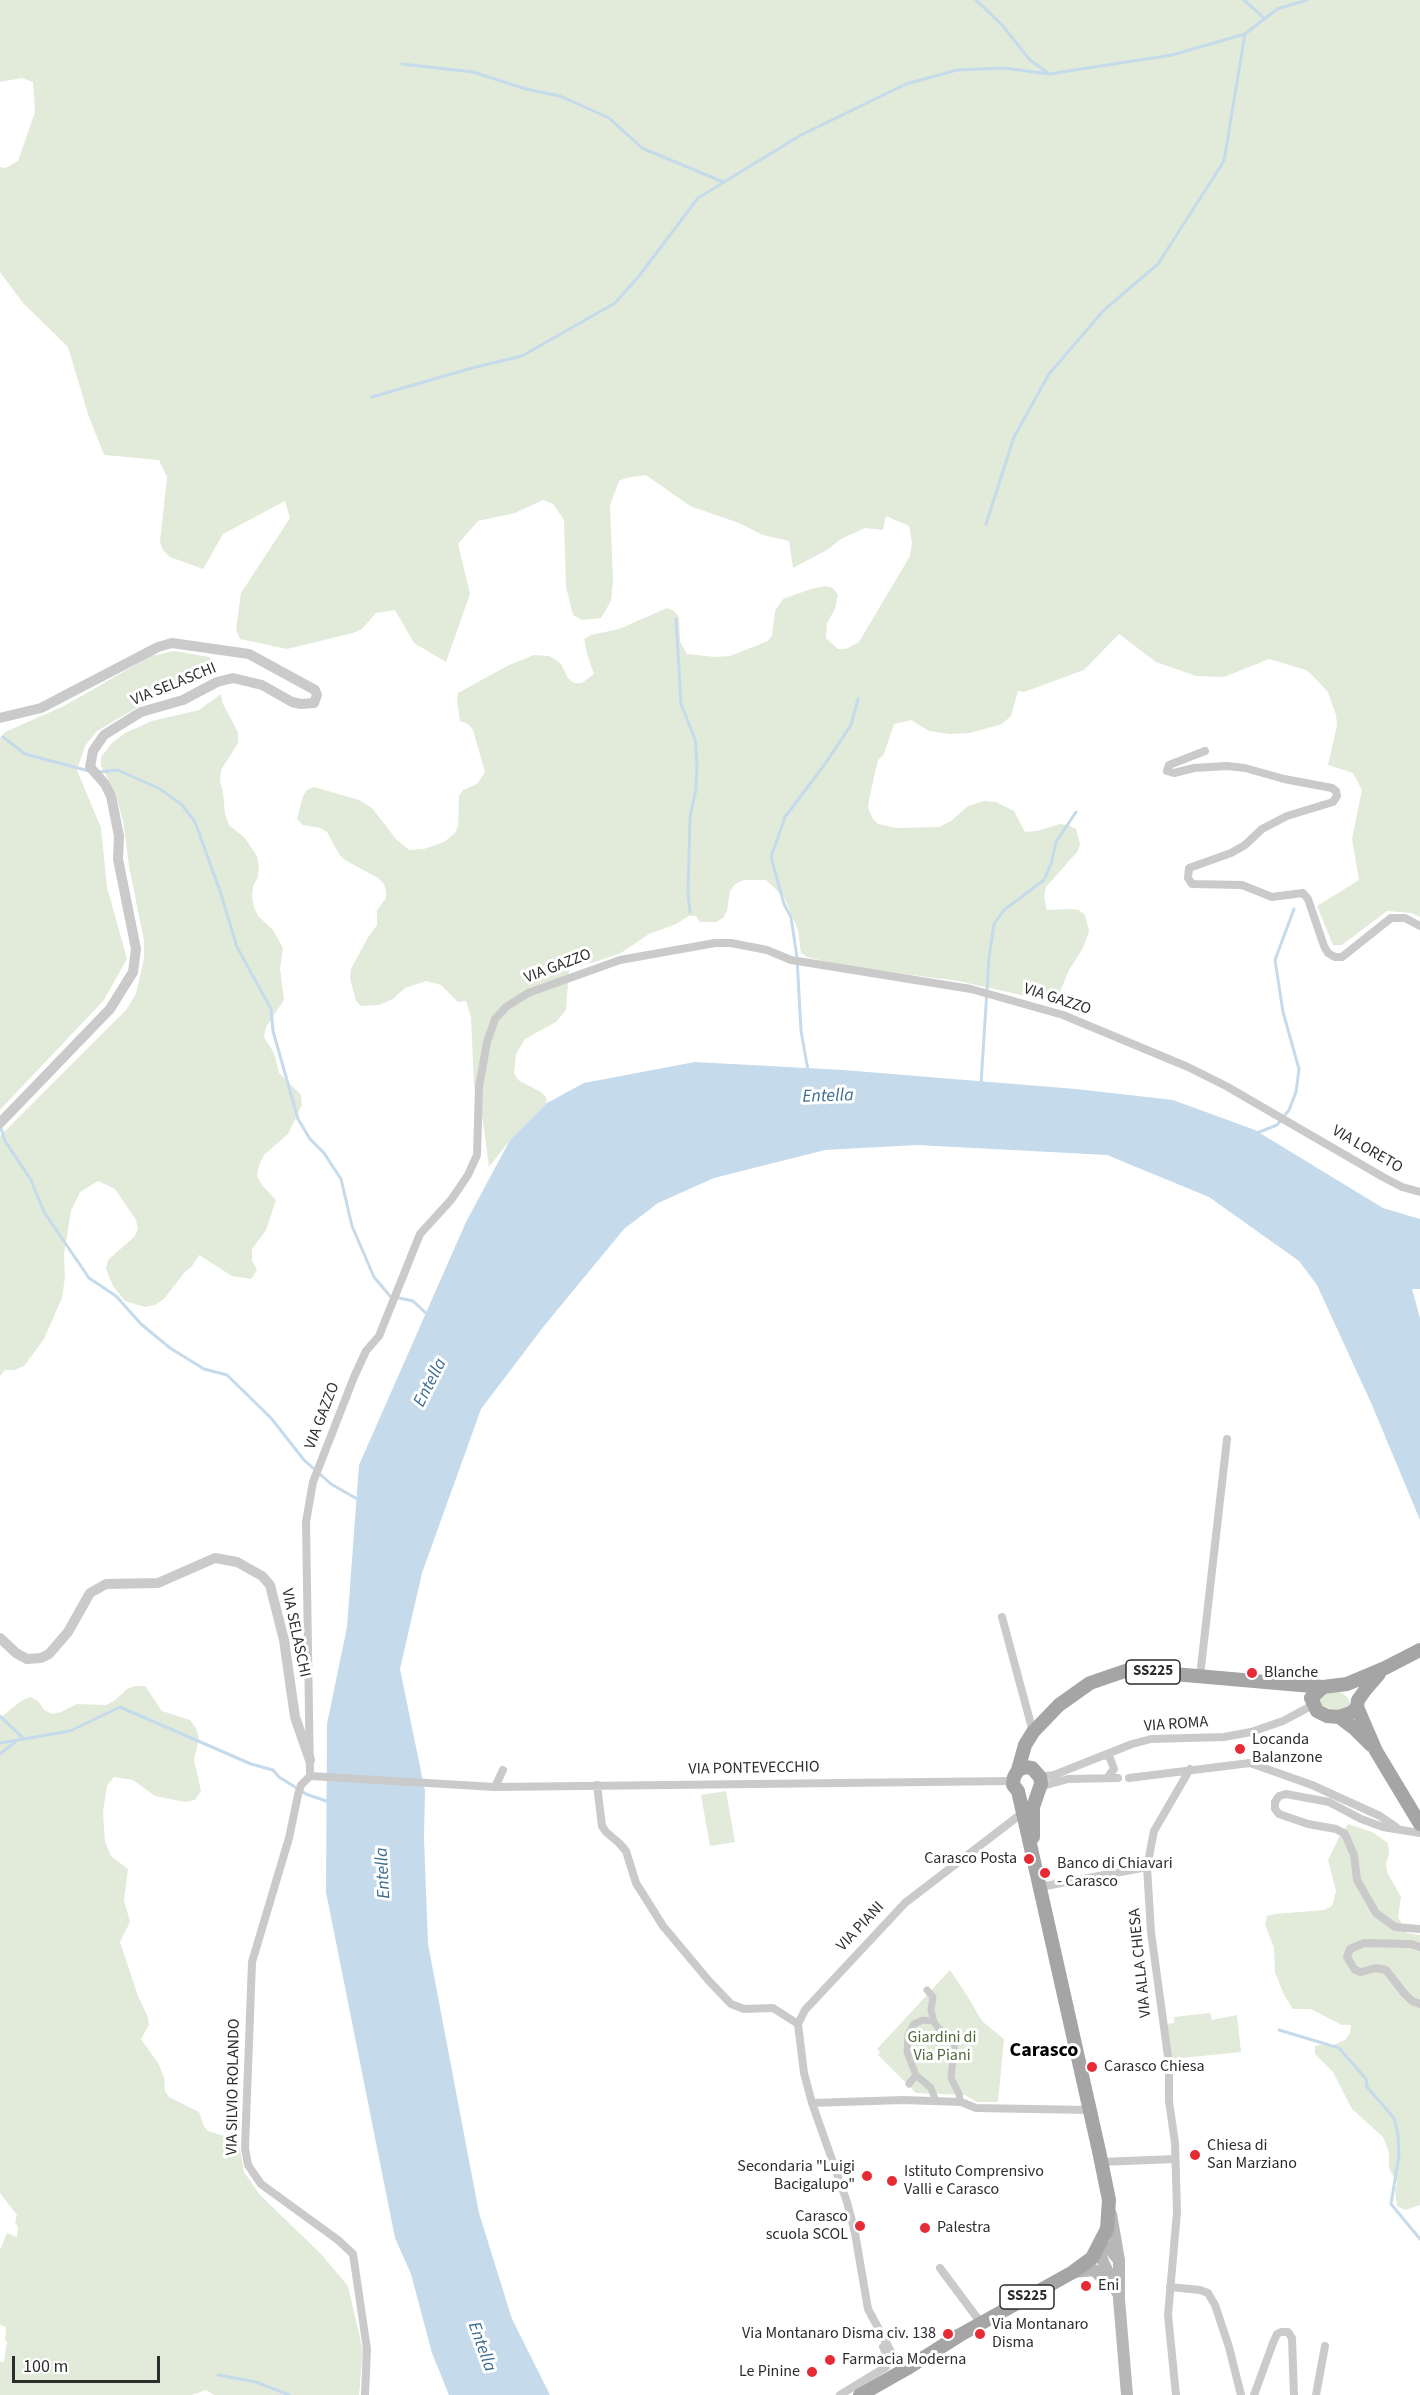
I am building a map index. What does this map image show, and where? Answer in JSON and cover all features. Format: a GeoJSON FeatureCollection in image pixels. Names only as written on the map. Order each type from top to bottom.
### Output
{"type":"FeatureCollection","features":[{"type":"Feature","properties":{"kind":"main road","name":"SS225"},"geometry":{"type":"LineString","coordinates":[[860,2395],[981,2323],[1073,2272],[1092,2258],[1107,2229],[1109,2200],[1016,1781],[1025,1745],[1033,1732],[1071,1695],[1090,1683],[1128,1670],[1323,1687],[1347,1684],[1420,1650]]}},
{"type":"Feature","properties":{"kind":"main road","name":"SS225"},"geometry":{"type":"LineString","coordinates":[[1274,1683],[1312,1702],[1317,1711],[1327,1716],[1339,1717],[1351,1713],[1376,1676],[1385,1668]]}},
{"type":"Feature","properties":{"kind":"main road"},"geometry":{"type":"LineString","coordinates":[[1347,1684],[1355,1692],[1376,1751],[1420,1824]]}},
{"type":"Feature","properties":{"kind":"main road"},"geometry":{"type":"LineString","coordinates":[[1312,1702],[1323,1687]]}},
{"type":"Feature","properties":{"kind":"main road"},"geometry":{"type":"LineString","coordinates":[[1339,1717],[1355,1729],[1376,1751]]}},
{"type":"Feature","properties":{"kind":"main road","name":"SS225"},"geometry":{"type":"LineString","coordinates":[[1035,1866],[1032,1828],[1037,1781],[1033,1748],[1046,1718]]}},
{"type":"Feature","properties":{"kind":"main road"},"geometry":{"type":"LineString","coordinates":[[1025,1767],[1037,1781],[1029,1795],[1016,1781],[1025,1767]]}},
{"type":"Feature","properties":{"kind":"main road"},"geometry":{"type":"LineString","coordinates":[[1109,2200],[1119,2260],[1119,2299],[1127,2395]]}},
{"type":"Feature","properties":{"kind":"main road"},"geometry":{"type":"LineString","coordinates":[[1119,2260],[1108,2247],[1099,2244],[1101,2256],[1119,2299]]}},
{"type":"Feature","properties":{"kind":"main road"},"geometry":{"type":"LineString","coordinates":[[1073,2272],[1094,2270],[1107,2281],[1119,2299]]}},
{"type":"Feature","properties":{"kind":"street","name":"VIA SELASCHI"},"geometry":{"type":"LineString","coordinates":[[0,718],[42,708],[158,646],[172,643],[249,654],[315,690],[317,695],[314,703],[301,704],[292,702],[262,685],[233,678],[218,682],[183,700],[141,712],[104,735],[93,751],[90,767],[105,784],[111,796],[119,836],[119,869],[136,949],[133,972],[110,1009],[0,1122]]}},
{"type":"Feature","properties":{"kind":"street"},"geometry":{"type":"LineString","coordinates":[[1205,751],[1169,765],[1167,771],[1171,774],[1194,768],[1227,766],[1332,788],[1336,791],[1337,796],[1333,802],[1287,816],[1262,829],[1245,845],[1231,853],[1190,868],[1187,875],[1192,884],[1242,885],[1272,897],[1303,893],[1308,899],[1324,946],[1328,953],[1335,957],[1342,957],[1391,918],[1405,918],[1420,926]]}},
{"type":"Feature","properties":{"kind":"street","name":"VIA GAZZO"},"geometry":{"type":"LineString","coordinates":[[313,1776],[310,1760],[306,1522],[313,1482],[354,1377],[366,1351],[379,1336],[420,1234],[452,1200],[468,1175],[477,1155],[479,1087],[487,1042],[495,1019],[506,1007],[528,993],[620,960],[715,943],[743,945],[767,950],[791,960],[970,989],[1063,1015],[1188,1067],[1302,1130]]}},
{"type":"Feature","properties":{"kind":"street","name":"VIA LORETO"},"geometry":{"type":"LineString","coordinates":[[1302,1130],[1383,1178],[1420,1192]]}},
{"type":"Feature","properties":{"kind":"street"},"geometry":{"type":"LineString","coordinates":[[1200,1676],[1227,1439]]}},
{"type":"Feature","properties":{"kind":"street","name":"VIA SELASCHI"},"geometry":{"type":"LineString","coordinates":[[0,1638],[16,1653],[27,1659],[41,1658],[49,1654],[68,1632],[90,1593],[106,1584],[158,1582],[215,1558],[237,1562],[262,1576],[270,1585],[284,1640],[295,1716],[310,1760]]}},
{"type":"Feature","properties":{"kind":"street"},"geometry":{"type":"LineString","coordinates":[[1002,1617],[1033,1732]]}},
{"type":"Feature","properties":{"kind":"street","name":"VIA ROMA"},"geometry":{"type":"LineString","coordinates":[[1037,1781],[1132,1744],[1151,1739],[1224,1737],[1251,1732],[1283,1721],[1312,1702]]}},
{"type":"Feature","properties":{"kind":"street"},"geometry":{"type":"LineString","coordinates":[[1105,1755],[1113,1763],[1112,1774],[1107,1778]]}},
{"type":"Feature","properties":{"kind":"street"},"geometry":{"type":"LineString","coordinates":[[1129,1778],[1250,1763],[1312,1785],[1380,1816],[1400,1830]]}},
{"type":"Feature","properties":{"kind":"street","name":"VIA ALLA CHIESA"},"geometry":{"type":"LineString","coordinates":[[1176,2395],[1168,2315],[1177,2212],[1175,2161],[1169,2101],[1169,2064],[1151,1932],[1148,1868],[1154,1831],[1190,1769]]}},
{"type":"Feature","properties":{"kind":"street"},"geometry":{"type":"LineString","coordinates":[[493,1787],[503,1770]]}},
{"type":"Feature","properties":{"kind":"street","name":"VIA PONTEVECCHIO"},"geometry":{"type":"LineString","coordinates":[[313,1776],[493,1787],[1016,1781]]}},
{"type":"Feature","properties":{"kind":"street","name":"VIA SILVIO ROLANDO"},"geometry":{"type":"LineString","coordinates":[[313,1776],[301,1785],[289,1838],[252,1962],[245,2148],[248,2165],[261,2184],[338,2240],[353,2254],[367,2349],[365,2395]]}},
{"type":"Feature","properties":{"kind":"street"},"geometry":{"type":"LineString","coordinates":[[1037,1781],[1118,1778]]}},
{"type":"Feature","properties":{"kind":"street"},"geometry":{"type":"LineString","coordinates":[[597,1785],[602,1826],[626,1851],[636,1883],[663,1926],[709,1981],[731,2004],[744,2009],[773,2008],[798,2024],[804,2073],[812,2103],[848,2202],[868,2309],[897,2363],[906,2369]]}},
{"type":"Feature","properties":{"kind":"street"},"geometry":{"type":"LineString","coordinates":[[1420,1833],[1383,1827],[1361,1819],[1329,1802],[1286,1794],[1279,1796],[1275,1802],[1275,1809],[1280,1814],[1308,1824],[1336,1829],[1344,1834],[1354,1855],[1357,1880],[1376,1913],[1395,1927],[1420,1929]]}},
{"type":"Feature","properties":{"kind":"street","name":"VIA PIANI"},"geometry":{"type":"LineString","coordinates":[[798,2024],[805,2010],[904,1903],[1022,1814]]}},
{"type":"Feature","properties":{"kind":"street"},"geometry":{"type":"LineString","coordinates":[[1040,1887],[1148,1868]]}},
{"type":"Feature","properties":{"kind":"street"},"geometry":{"type":"LineString","coordinates":[[1420,1947],[1411,1944],[1364,1943],[1350,1949],[1347,1957],[1355,1970],[1361,1972],[1376,1968],[1386,1970],[1404,1994],[1420,2004]]}},
{"type":"Feature","properties":{"kind":"street"},"geometry":{"type":"LineString","coordinates":[[927,1990],[933,1997],[931,2010],[933,2021],[939,2029],[955,2039],[951,2079],[959,2094],[960,2102]]}},
{"type":"Feature","properties":{"kind":"street"},"geometry":{"type":"LineString","coordinates":[[933,2021],[918,2022],[910,2028],[907,2052],[916,2075],[932,2088],[936,2101]]}},
{"type":"Feature","properties":{"kind":"street"},"geometry":{"type":"LineString","coordinates":[[909,2084],[916,2075]]}},
{"type":"Feature","properties":{"kind":"street"},"geometry":{"type":"LineString","coordinates":[[812,2103],[903,2100],[960,2102],[976,2108],[1090,2110]]}},
{"type":"Feature","properties":{"kind":"street"},"geometry":{"type":"LineString","coordinates":[[1101,2162],[1175,2161]]}},
{"type":"Feature","properties":{"kind":"street"},"geometry":{"type":"LineString","coordinates":[[940,2268],[981,2323]]}},
{"type":"Feature","properties":{"kind":"street"},"geometry":{"type":"LineString","coordinates":[[1170,2287],[1208,2293],[1215,2305],[1240,2395]]}},
{"type":"Feature","properties":{"kind":"street"},"geometry":{"type":"LineString","coordinates":[[840,2395],[886,2367],[887,2356],[878,2329]]}},
{"type":"Feature","properties":{"kind":"street"},"geometry":{"type":"LineString","coordinates":[[1254,2395],[1273,2343],[1277,2334],[1281,2332],[1288,2332],[1292,2338],[1294,2395]]}},
{"type":"Feature","properties":{"kind":"street"},"geometry":{"type":"LineString","coordinates":[[1316,2395],[1325,2346]]}},
{"type":"Feature","properties":{"kind":"green space"},"geometry":{"type":"Polygon","coordinates":[[[0,0],[1420,0],[1420,917],[1412,913],[1387,911],[1342,945],[1333,945],[1317,906],[1359,880],[1352,839],[1362,790],[1353,773],[1328,765],[1337,725],[1336,715],[1328,692],[1314,677],[1306,670],[1269,659],[1224,677],[1196,676],[1156,662],[1119,634],[1084,670],[1024,692],[1018,691],[1011,716],[1002,724],[970,733],[949,734],[929,731],[911,720],[894,724],[884,754],[878,760],[869,800],[868,808],[873,819],[878,824],[896,828],[939,827],[951,821],[968,806],[984,801],[996,802],[1014,811],[1025,832],[1060,824],[1076,829],[1080,844],[1078,851],[1046,887],[1044,897],[1047,910],[1079,910],[1085,915],[1089,931],[1083,948],[1054,1000],[1039,999],[958,981],[844,966],[807,957],[801,953],[798,930],[784,897],[766,880],[744,880],[735,884],[730,891],[727,911],[723,918],[716,922],[700,922],[696,916],[689,916],[676,924],[649,934],[621,953],[592,963],[576,964],[569,970],[566,1010],[556,1022],[525,1039],[516,1054],[514,1073],[518,1080],[541,1092],[546,1097],[547,1103],[510,1140],[489,1167],[483,1121],[474,1085],[471,1017],[466,1001],[458,1002],[441,985],[426,981],[405,988],[393,999],[379,1005],[361,1006],[356,1001],[350,978],[351,969],[377,925],[377,910],[386,898],[386,891],[384,884],[378,878],[345,860],[339,854],[327,832],[320,828],[303,825],[297,819],[303,796],[307,790],[314,787],[359,800],[372,808],[396,839],[409,850],[424,849],[444,842],[455,833],[458,826],[459,796],[463,790],[477,784],[485,772],[473,730],[468,724],[460,721],[458,693],[507,666],[534,655],[549,656],[556,660],[561,664],[568,678],[574,683],[582,683],[594,674],[584,639],[591,635],[619,629],[667,608],[679,617],[680,641],[687,654],[730,656],[768,641],[772,635],[775,611],[783,599],[825,586],[833,588],[838,595],[835,609],[827,623],[826,638],[838,649],[846,649],[859,642],[910,556],[912,542],[909,526],[886,516],[883,530],[865,528],[841,539],[827,550],[793,568],[789,541],[763,535],[739,523],[690,506],[646,475],[626,478],[619,481],[610,505],[613,581],[611,601],[601,618],[582,620],[573,615],[566,587],[564,520],[553,504],[543,500],[515,513],[478,521],[458,544],[470,594],[446,662],[414,643],[395,610],[376,613],[362,629],[353,633],[287,649],[240,639],[236,630],[241,593],[290,518],[285,501],[223,534],[203,569],[170,557],[163,550],[160,542],[167,477],[159,460],[104,455],[88,414],[68,347],[23,303],[0,272],[0,167],[6,168],[18,161],[35,112],[33,82],[22,78],[0,82],[0,0]]]}},
{"type":"Feature","properties":{"kind":"green space"},"geometry":{"type":"Polygon","coordinates":[[[174,651],[210,657],[213,676],[148,701],[97,731],[85,746],[77,770],[101,828],[107,887],[127,959],[104,1000],[0,1110],[0,738],[5,732],[64,706],[151,656],[174,651]]]}},
{"type":"Feature","properties":{"kind":"green space"},"geometry":{"type":"Polygon","coordinates":[[[221,694],[223,704],[238,732],[238,743],[221,770],[220,781],[225,814],[229,825],[245,838],[257,856],[258,877],[253,886],[252,897],[254,907],[258,916],[273,930],[283,948],[280,969],[284,1000],[266,1027],[264,1037],[274,1053],[279,1073],[301,1095],[302,1105],[288,1134],[264,1155],[259,1165],[257,1176],[276,1200],[266,1230],[252,1249],[252,1260],[257,1270],[251,1279],[232,1276],[199,1255],[164,1299],[155,1305],[145,1307],[125,1301],[113,1286],[106,1269],[108,1260],[134,1237],[138,1229],[136,1220],[115,1189],[98,1181],[80,1192],[71,1211],[64,1254],[65,1277],[62,1298],[44,1339],[24,1366],[14,1370],[5,1370],[0,1376],[0,1136],[126,1010],[136,994],[144,959],[144,941],[129,866],[123,821],[115,792],[101,766],[101,757],[112,743],[125,733],[152,721],[199,710],[221,694]]]}},
{"type":"Feature","properties":{"kind":"green space"},"geometry":{"type":"Polygon","coordinates":[[[145,1686],[162,1711],[190,1720],[196,1728],[199,1738],[194,1760],[201,1791],[195,1800],[185,1802],[155,1796],[133,1780],[114,1777],[107,1786],[103,1811],[105,1842],[111,1856],[128,1869],[124,1900],[130,1922],[120,1942],[138,1996],[148,2017],[149,2025],[141,2039],[158,2063],[164,2077],[165,2091],[169,2097],[199,2112],[208,2131],[234,2139],[239,2143],[244,2172],[260,2195],[321,2254],[348,2286],[363,2351],[359,2395],[214,2395],[206,2390],[192,2395],[0,2395],[0,2362],[4,2362],[7,2341],[5,2341],[6,2327],[0,2325],[0,2250],[7,2233],[17,2237],[18,2227],[15,2222],[17,2215],[0,2193],[0,1718],[21,1701],[30,1697],[52,1714],[77,1704],[106,1705],[127,1689],[145,1686]]]}},
{"type":"Feature","properties":{"kind":"green space"},"geometry":{"type":"Polygon","coordinates":[[[1334,1691],[1348,1698],[1350,1703],[1346,1708],[1335,1711],[1319,1704],[1320,1695],[1334,1691]]]}},
{"type":"Feature","properties":{"kind":"green space"},"geometry":{"type":"Polygon","coordinates":[[[726,1791],[735,1842],[710,1846],[701,1795],[726,1791]]]}},
{"type":"Feature","properties":{"kind":"green space"},"geometry":{"type":"Polygon","coordinates":[[[1348,1824],[1372,1832],[1388,1843],[1387,1872],[1401,1897],[1398,1917],[1407,1933],[1420,1935],[1420,2205],[1405,2210],[1397,2206],[1395,2190],[1397,2183],[1389,2168],[1389,2152],[1383,2137],[1352,2109],[1333,2072],[1315,2054],[1315,2046],[1323,2044],[1331,2046],[1345,2040],[1350,2033],[1351,2025],[1342,2025],[1311,2009],[1293,2009],[1284,1995],[1275,1972],[1274,1948],[1265,1924],[1267,1916],[1324,1910],[1332,1906],[1336,1891],[1328,1860],[1348,1824]]]}},
{"type":"Feature","properties":{"kind":"green space","name":"Giardini di Via Piani"},"geometry":{"type":"Polygon","coordinates":[[[950,1970],[982,2021],[1004,2039],[998,2102],[977,2102],[965,2095],[916,2093],[878,2055],[880,2052],[877,2049],[950,1970]]]}},
{"type":"Feature","properties":{"kind":"green space"},"geometry":{"type":"Polygon","coordinates":[[[1210,2013],[1212,2020],[1237,2015],[1241,2052],[1172,2059],[1166,2024],[1174,2023],[1174,2017],[1210,2013]]]}},
{"type":"Feature","properties":{"kind":"water","name":"Entella"},"geometry":{"type":"Polygon","coordinates":[[[695,1062],[843,1070],[1076,1089],[1173,1100],[1255,1130],[1383,1208],[1420,1219],[1420,1289],[1412,1289],[1420,1318],[1420,1520],[1372,1405],[1317,1285],[1299,1261],[1209,1197],[1107,1155],[917,1145],[825,1150],[714,1178],[658,1203],[624,1229],[544,1326],[481,1409],[422,1573],[400,1669],[425,1791],[424,1838],[428,1944],[479,2213],[512,2319],[550,2395],[449,2395],[432,2353],[411,2274],[395,2238],[326,1892],[327,1724],[347,1627],[359,1465],[466,1222],[510,1140],[547,1103],[584,1083],[695,1062]]]}},
{"type":"Feature","properties":{"kind":"waterway"},"geometry":{"type":"LineString","coordinates":[[976,0],[1002,25],[1030,60],[1048,73]]}},
{"type":"Feature","properties":{"kind":"waterway"},"geometry":{"type":"LineString","coordinates":[[1244,0],[1265,19]]}},
{"type":"Feature","properties":{"kind":"waterway"},"geometry":{"type":"LineString","coordinates":[[372,397],[522,356],[615,303],[639,276],[698,198],[801,135],[906,84],[957,70],[1004,68],[1049,74],[1172,55],[1245,34],[1277,9],[1307,0]]}},
{"type":"Feature","properties":{"kind":"waterway"},"geometry":{"type":"LineString","coordinates":[[986,524],[1014,437],[1049,374],[1104,310],[1158,264],[1224,161],[1245,34]]}},
{"type":"Feature","properties":{"kind":"waterway"},"geometry":{"type":"LineString","coordinates":[[402,64],[473,72],[526,89],[560,96],[609,118],[642,148],[723,182]]}},
{"type":"Feature","properties":{"kind":"waterway"},"geometry":{"type":"LineString","coordinates":[[676,619],[681,704],[695,739],[697,762],[696,789],[690,817],[688,895],[690,912]]}},
{"type":"Feature","properties":{"kind":"waterway"},"geometry":{"type":"LineString","coordinates":[[808,1070],[801,1031],[797,958],[791,917],[784,904],[771,857],[785,817],[851,725],[858,699]]}},
{"type":"Feature","properties":{"kind":"waterway"},"geometry":{"type":"LineString","coordinates":[[3,737],[25,754],[89,771]]}},
{"type":"Feature","properties":{"kind":"waterway"},"geometry":{"type":"LineString","coordinates":[[99,772],[118,770],[160,789],[182,805],[195,822],[237,947],[271,1009],[273,1031],[298,1119],[310,1139],[324,1153],[341,1179],[352,1226],[374,1277],[390,1296],[413,1301],[428,1315]]}},
{"type":"Feature","properties":{"kind":"waterway"},"geometry":{"type":"LineString","coordinates":[[981,1084],[989,958],[994,924],[1004,910],[1044,880],[1051,864],[1056,842],[1076,812]]}},
{"type":"Feature","properties":{"kind":"waterway"},"geometry":{"type":"LineString","coordinates":[[1257,1133],[1277,1125],[1289,1110],[1296,1092],[1299,1069],[1283,1012],[1275,960],[1294,909]]}},
{"type":"Feature","properties":{"kind":"waterway"},"geometry":{"type":"LineString","coordinates":[[0,1125],[5,1141],[31,1180],[44,1212],[89,1278],[116,1296],[141,1324],[170,1348],[204,1369],[227,1375],[271,1418],[304,1460],[331,1484],[359,1500]]}},
{"type":"Feature","properties":{"kind":"waterway"},"geometry":{"type":"LineString","coordinates":[[0,1743],[70,1731],[120,1707],[251,1764],[273,1770],[279,1777],[306,1794],[329,1802]]}},
{"type":"Feature","properties":{"kind":"waterway"},"geometry":{"type":"LineString","coordinates":[[0,1716],[24,1739]]}},
{"type":"Feature","properties":{"kind":"waterway"},"geometry":{"type":"LineString","coordinates":[[0,1754],[15,1742]]}},
{"type":"Feature","properties":{"kind":"waterway"},"geometry":{"type":"LineString","coordinates":[[1279,2030],[1339,2048],[1366,2079],[1367,2087],[1394,2118],[1398,2134],[1399,2155],[1391,2204],[1420,2239]]}},
{"type":"Feature","properties":{"kind":"waterway"},"geometry":{"type":"LineString","coordinates":[[218,2375],[256,2382],[289,2395]]}},
{"type":"Feature","properties":{"kind":"place","name":"Blanche"},"geometry":{"type":"Point","coordinates":[1252,1673]}},
{"type":"Feature","properties":{"kind":"place","name":"Locanda Balanzone"},"geometry":{"type":"Point","coordinates":[1240,1749]}},
{"type":"Feature","properties":{"kind":"place","name":"Carasco Posta"},"geometry":{"type":"Point","coordinates":[1029,1859]}},
{"type":"Feature","properties":{"kind":"place","name":"Banco di Chiavari - Carasco"},"geometry":{"type":"Point","coordinates":[1045,1873]}},
{"type":"Feature","properties":{"kind":"place","name":"Carasco Chiesa"},"geometry":{"type":"Point","coordinates":[1092,2067]}},
{"type":"Feature","properties":{"kind":"place","name":"Chiesa di San Marziano"},"geometry":{"type":"Point","coordinates":[1195,2155]}},
{"type":"Feature","properties":{"kind":"place","name":"Secondaria \"Luigi Bacigalupo\""},"geometry":{"type":"Point","coordinates":[867,2176]}},
{"type":"Feature","properties":{"kind":"place","name":"Istituto Comprensivo Valli e Carasco"},"geometry":{"type":"Point","coordinates":[892,2181]}},
{"type":"Feature","properties":{"kind":"place","name":"Carasco scuola SCOL"},"geometry":{"type":"Point","coordinates":[860,2226]}},
{"type":"Feature","properties":{"kind":"place","name":"Palestra"},"geometry":{"type":"Point","coordinates":[925,2228]}},
{"type":"Feature","properties":{"kind":"place","name":"Eni"},"geometry":{"type":"Point","coordinates":[1086,2286]}},
{"type":"Feature","properties":{"kind":"place","name":"Via Montanaro Disma civ. 138"},"geometry":{"type":"Point","coordinates":[948,2334]}},
{"type":"Feature","properties":{"kind":"place","name":"Via Montanaro Disma"},"geometry":{"type":"Point","coordinates":[980,2334]}},
{"type":"Feature","properties":{"kind":"place","name":"Farmacia Moderna"},"geometry":{"type":"Point","coordinates":[830,2360]}},
{"type":"Feature","properties":{"kind":"place","name":"Le Pinine"},"geometry":{"type":"Point","coordinates":[812,2372]}},
{"type":"Feature","properties":{"kind":"district","name":"Carasco"},"geometry":{"type":"Point","coordinates":[1044,2052]}}]}
